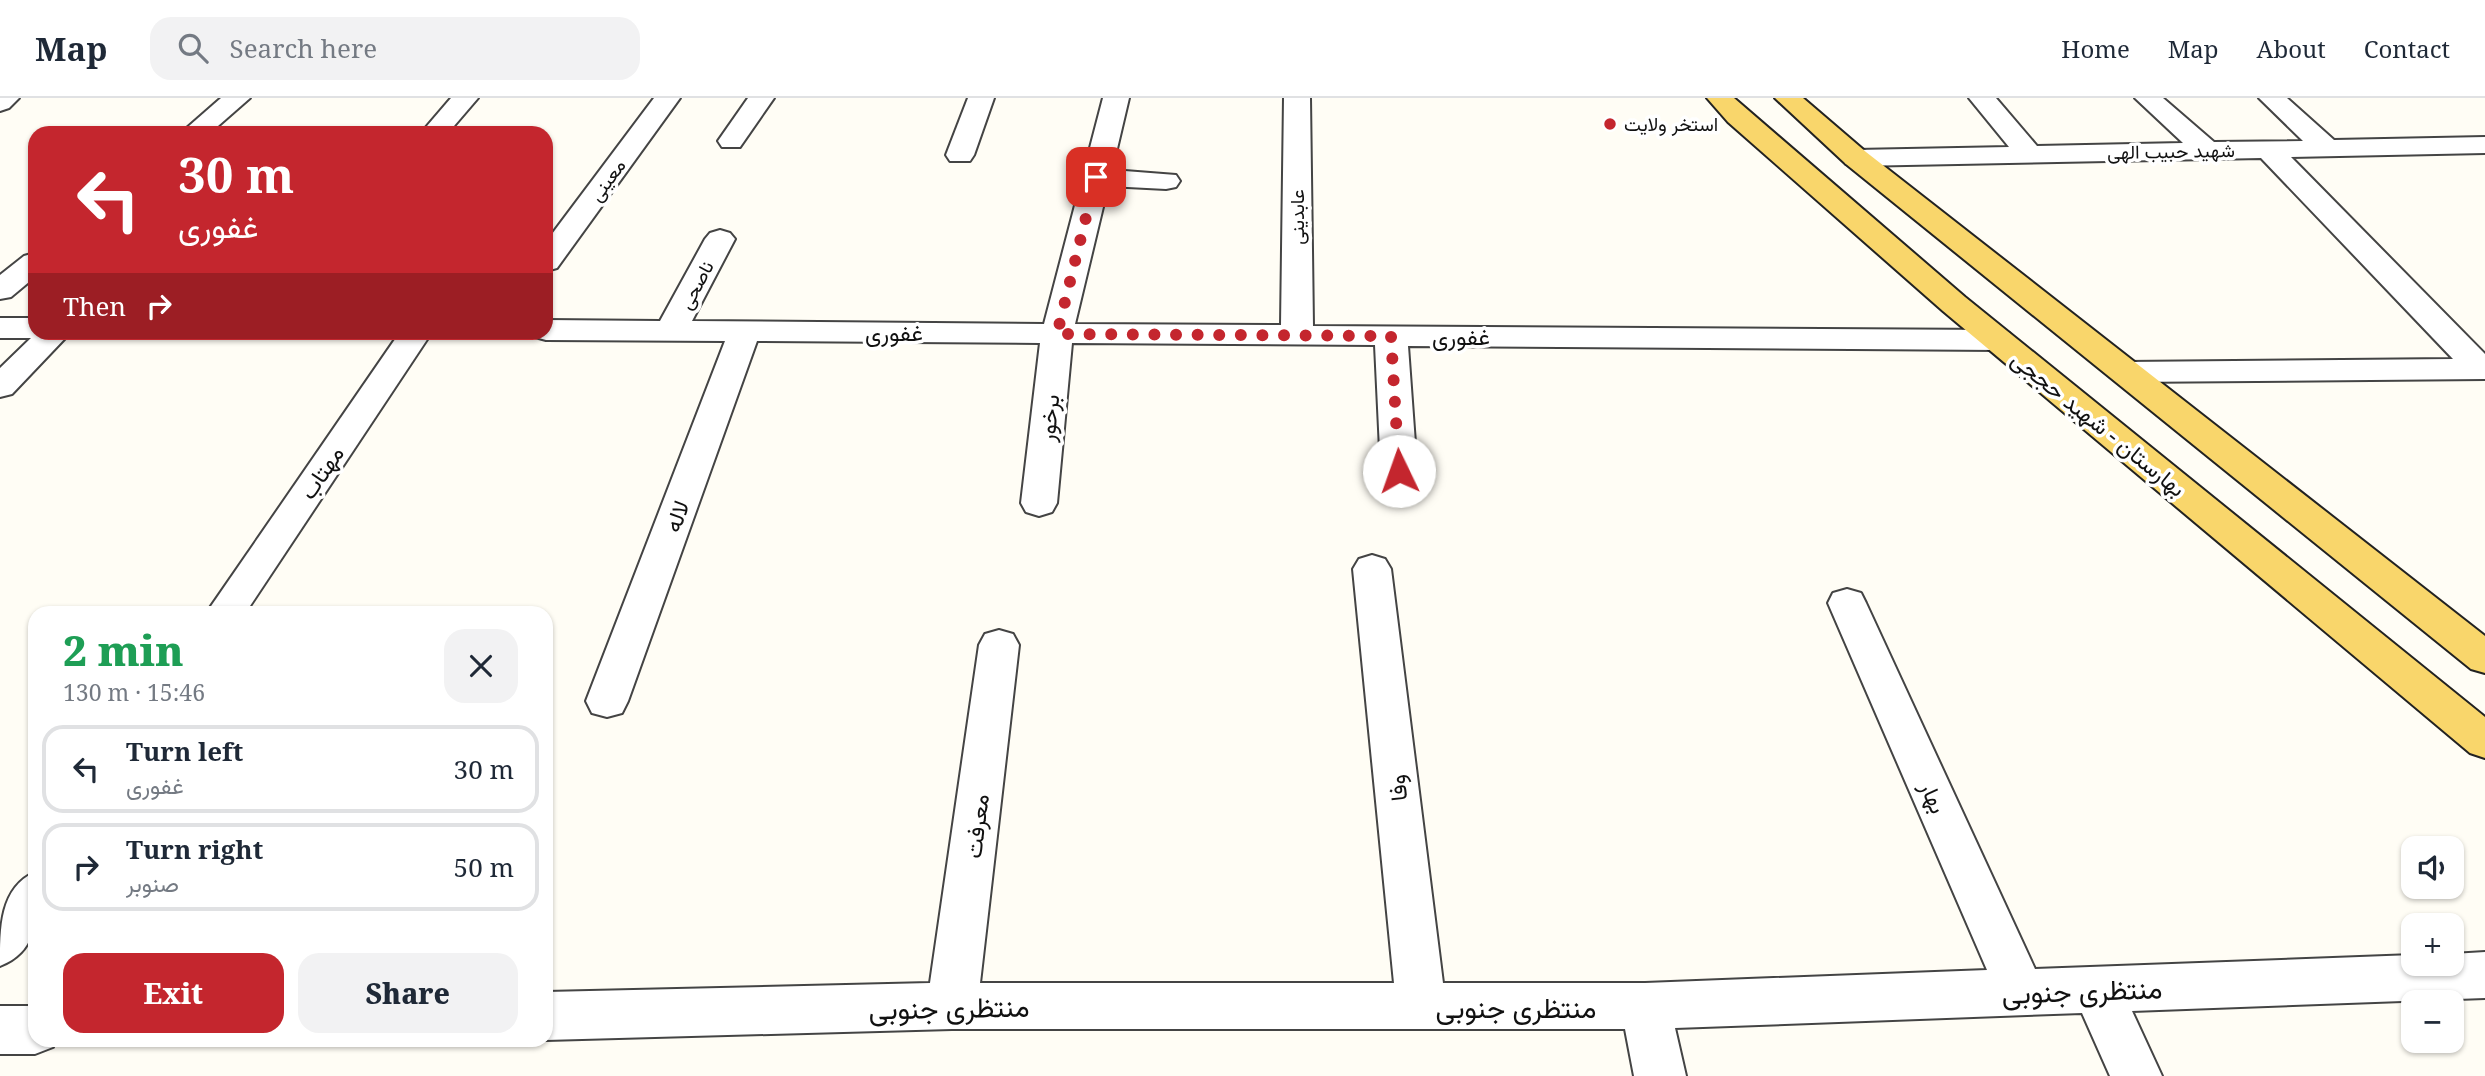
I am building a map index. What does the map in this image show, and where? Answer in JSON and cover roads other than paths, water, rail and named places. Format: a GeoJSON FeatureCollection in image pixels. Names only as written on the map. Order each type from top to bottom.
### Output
{"type":"FeatureCollection","features":[{"type":"Feature","properties":{"kind":"main road","name":"بهارستان - شهید حججی"},"geometry":{"type":"LineString","coordinates":[[1720,98],[1737,116],[1998,340],[2485,741]]}},
{"type":"Feature","properties":{"kind":"main road"},"geometry":{"type":"LineString","coordinates":[[1788,98],[1856,158],[2485,657]]}},
{"type":"Feature","properties":{"kind":"street"},"geometry":{"type":"LineString","coordinates":[[0,103],[6,98]]}},
{"type":"Feature","properties":{"kind":"street"},"geometry":{"type":"LineString","coordinates":[[203,126],[237,98]]}},
{"type":"Feature","properties":{"kind":"street"},"geometry":{"type":"LineString","coordinates":[[440,126],[466,98]]}},
{"type":"Feature","properties":{"kind":"street","name":"معینی"},"geometry":{"type":"LineString","coordinates":[[553,253],[667,98]]}},
{"type":"Feature","properties":{"kind":"street"},"geometry":{"type":"LineString","coordinates":[[731,141],[761,98]]}},
{"type":"Feature","properties":{"kind":"street"},"geometry":{"type":"LineString","coordinates":[[960,155],[981,98]]}},
{"type":"Feature","properties":{"kind":"street","name":"برخور"},"geometry":{"type":"LineString","coordinates":[[1039,503],[1057,334],[1116,98]]}},
{"type":"Feature","properties":{"kind":"street","name":"عابدینی"},"geometry":{"type":"LineString","coordinates":[[1297,98],[1297,335]]}},
{"type":"Feature","properties":{"kind":"street"},"geometry":{"type":"LineString","coordinates":[[1982,98],[2029,154]]}},
{"type":"Feature","properties":{"kind":"street"},"geometry":{"type":"LineString","coordinates":[[2148,98],[2207,150]]}},
{"type":"Feature","properties":{"kind":"street"},"geometry":{"type":"LineString","coordinates":[[2272,98],[2327,148]]}},
{"type":"Feature","properties":{"kind":"street","name":"شهید حبیب الهی"},"geometry":{"type":"LineString","coordinates":[[1856,158],[2485,145]]}},
{"type":"Feature","properties":{"kind":"street"},"geometry":{"type":"LineString","coordinates":[[2268,149],[2483,369]]}},
{"type":"Feature","properties":{"kind":"street"},"geometry":{"type":"LineString","coordinates":[[1096,177],[1166,181]]}},
{"type":"Feature","properties":{"kind":"street","name":"ناصحی"},"geometry":{"type":"LineString","coordinates":[[671,331],[720,239]]}},
{"type":"Feature","properties":{"kind":"street"},"geometry":{"type":"LineString","coordinates":[[0,290],[28,267]]}},
{"type":"Feature","properties":{"kind":"street"},"geometry":{"type":"LineString","coordinates":[[0,328],[28,328]]}},
{"type":"Feature","properties":{"kind":"street","name":"غفوری"},"geometry":{"type":"LineString","coordinates":[[553,330],[1998,340]]}},
{"type":"Feature","properties":{"kind":"street","name":"لاله"},"geometry":{"type":"LineString","coordinates":[[607,701],[745,331]]}},
{"type":"Feature","properties":{"kind":"street"},"geometry":{"type":"LineString","coordinates":[[1391,336],[1399,471]]}},
{"type":"Feature","properties":{"kind":"street"},"geometry":{"type":"LineString","coordinates":[[0,387],[47,340]]}},
{"type":"Feature","properties":{"kind":"street","name":"مهتاب"},"geometry":{"type":"LineString","coordinates":[[230,606],[411,340]]}},
{"type":"Feature","properties":{"kind":"street"},"geometry":{"type":"LineString","coordinates":[[2126,372],[2483,369]]}},
{"type":"Feature","properties":{"kind":"street","name":"وفا"},"geometry":{"type":"LineString","coordinates":[[1372,569],[1421,1007]]}},
{"type":"Feature","properties":{"kind":"street","name":"بهار"},"geometry":{"type":"LineString","coordinates":[[1847,603],[2021,992]]}},
{"type":"Feature","properties":{"kind":"street","name":"معرفت"},"geometry":{"type":"LineString","coordinates":[[952,1006],[999,645]]}},
{"type":"Feature","properties":{"kind":"street"},"geometry":{"type":"LineString","coordinates":[[0,944],[28,903]]}},
{"type":"Feature","properties":{"kind":"street","name":"منتظری جنوبی"},"geometry":{"type":"LineString","coordinates":[[553,1016],[952,1006],[1645,1006],[2485,975]]}},
{"type":"Feature","properties":{"kind":"street"},"geometry":{"type":"LineString","coordinates":[[2097,989],[2136,1076]]}},
{"type":"Feature","properties":{"kind":"street"},"geometry":{"type":"LineString","coordinates":[[1645,1006],[1660,1076]]}},
{"type":"Feature","properties":{"kind":"street"},"geometry":{"type":"LineString","coordinates":[[0,1030],[28,1030]]}},
{"type":"Feature","properties":{"kind":"place","name":"استخر ولایت"},"geometry":{"type":"Point","coordinates":[1610,124]}}]}
